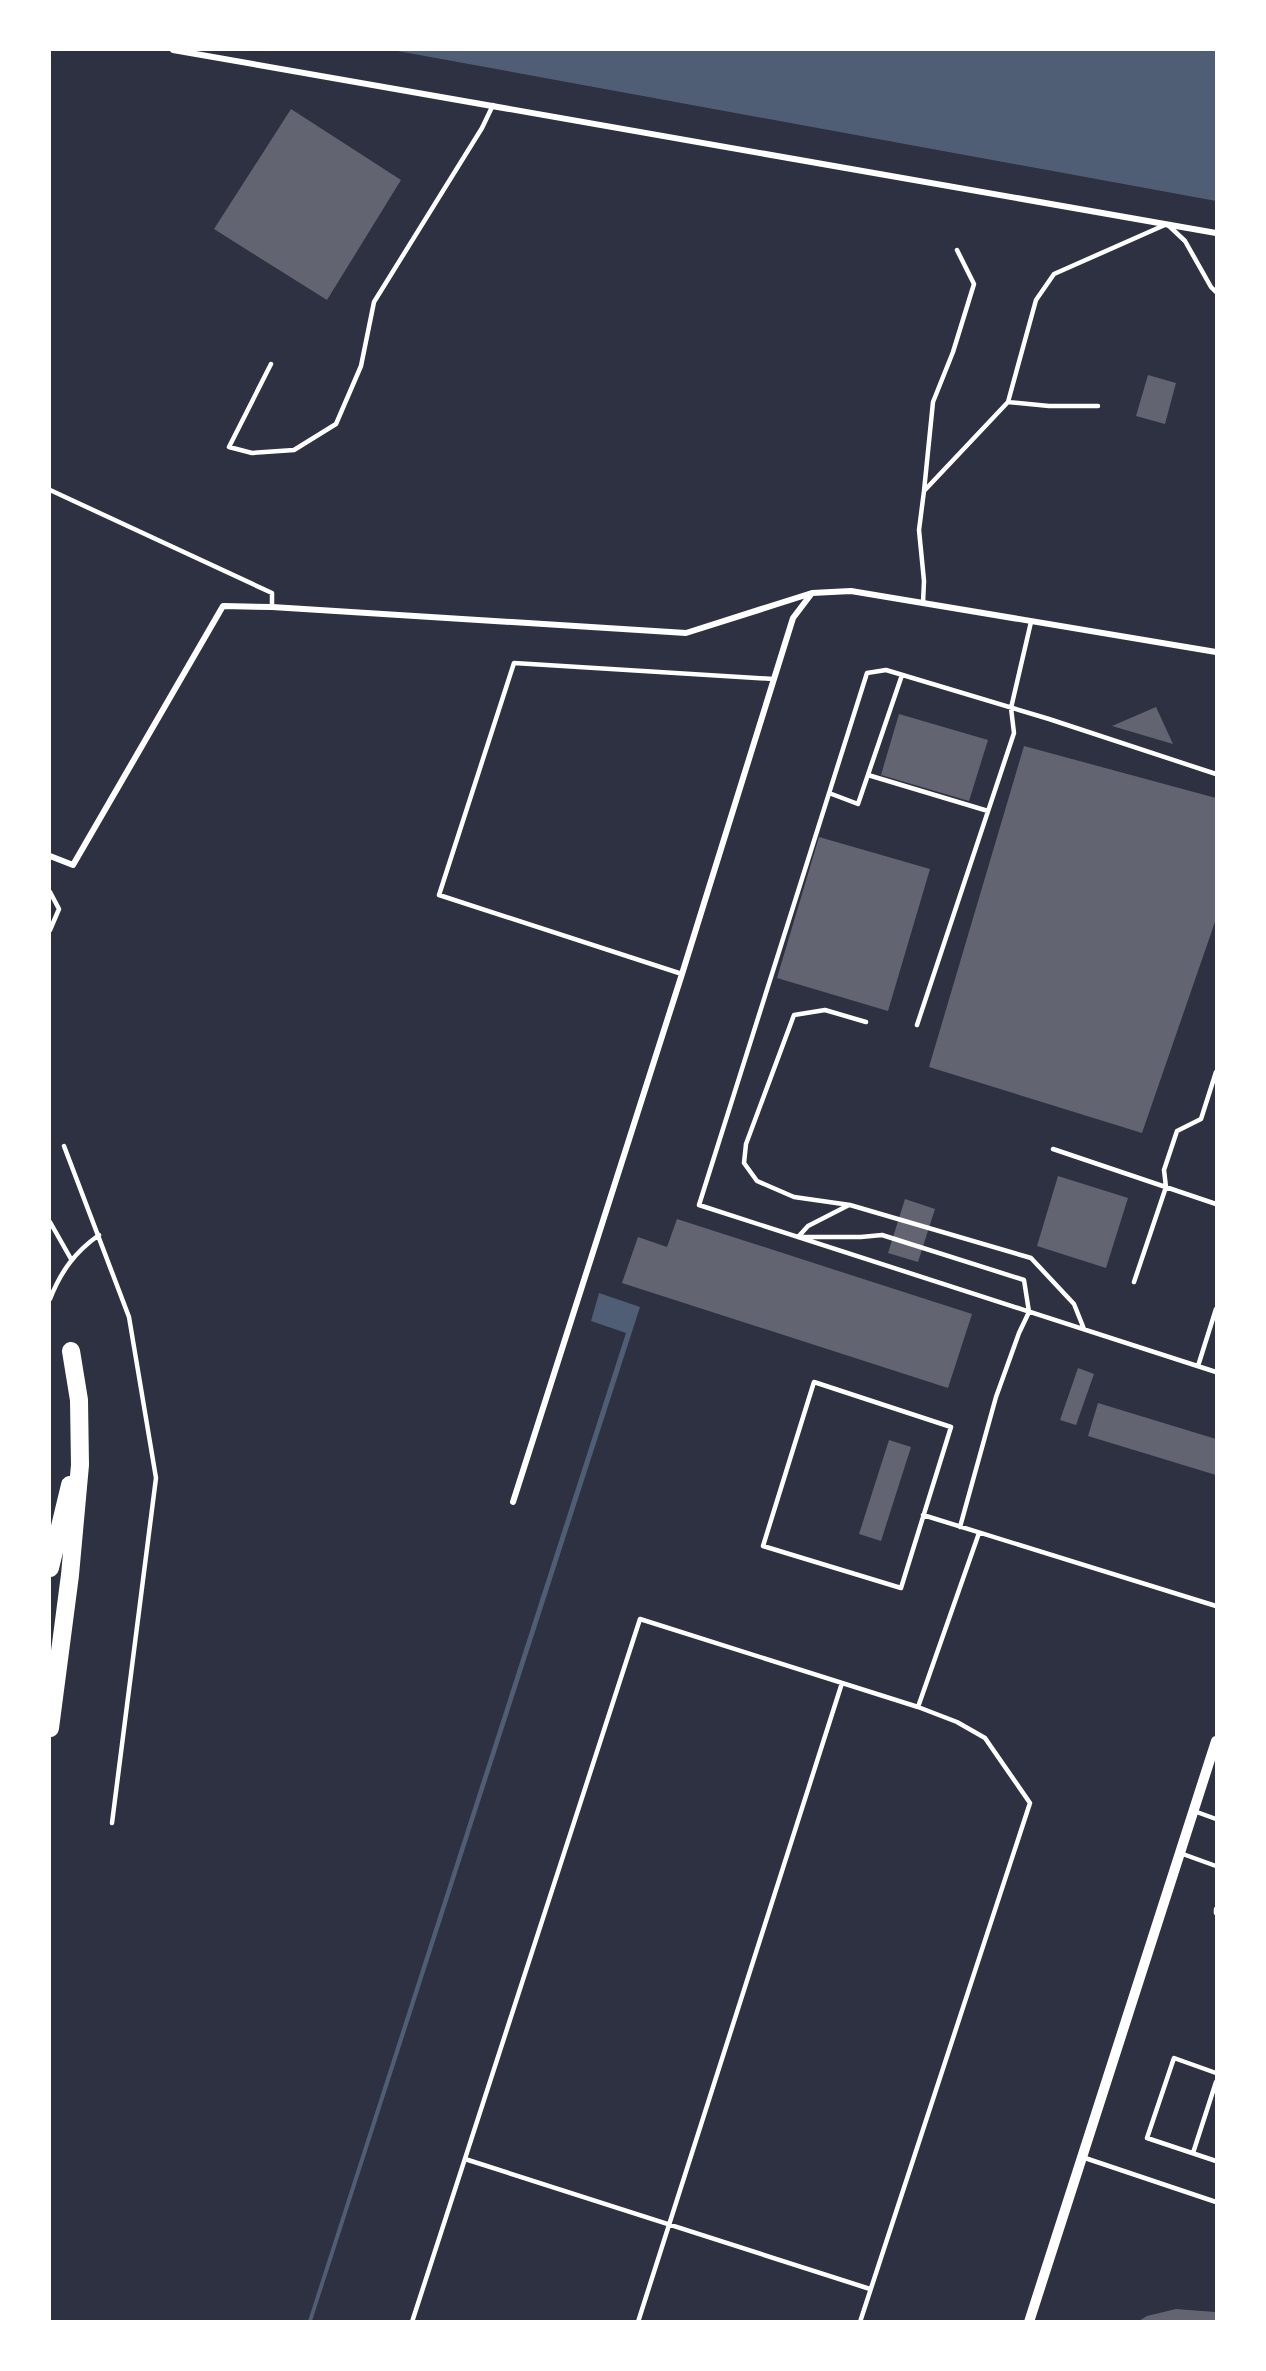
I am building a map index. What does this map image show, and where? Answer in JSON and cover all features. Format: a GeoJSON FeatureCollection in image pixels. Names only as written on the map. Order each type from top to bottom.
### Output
{"type":"FeatureCollection","features":[{"type":"Feature","properties":{"kind":"highway"},"geometry":{"type":"LineString","coordinates":[[50,1728],[78,1502],[81,1447],[80,1400],[71,1351]]}},
{"type":"Feature","properties":{"kind":"highway"},"geometry":{"type":"LineString","coordinates":[[50,1568],[75,1459],[80,1400]]}},
{"type":"Feature","properties":{"kind":"street"},"geometry":{"type":"LineString","coordinates":[[173,50],[1216,233]]}},
{"type":"Feature","properties":{"kind":"street"},"geometry":{"type":"LineString","coordinates":[[50,856],[73,865],[223,606],[272,607],[686,633],[812,593],[851,591],[1216,652]]}},
{"type":"Feature","properties":{"kind":"street"},"geometry":{"type":"LineString","coordinates":[[513,1502],[793,618],[812,593]]}},
{"type":"Feature","properties":{"kind":"street"},"geometry":{"type":"LineString","coordinates":[[1029,2322],[1216,1741]]}},
{"type":"Feature","properties":{"kind":"lane"},"geometry":{"type":"LineString","coordinates":[[271,364],[230,447],[252,453],[294,450],[336,423],[361,366],[374,302],[482,128],[493,105]]}},
{"type":"Feature","properties":{"kind":"lane"},"geometry":{"type":"LineString","coordinates":[[924,491],[1008,402],[1036,300],[1054,273],[1167,224],[1185,241],[1216,292]]}},
{"type":"Feature","properties":{"kind":"lane"},"geometry":{"type":"LineString","coordinates":[[923,603],[924,580],[919,530],[933,402],[953,352],[974,284],[957,250]]}},
{"type":"Feature","properties":{"kind":"lane"},"geometry":{"type":"LineString","coordinates":[[1008,402],[1049,406],[1098,406]]}},
{"type":"Feature","properties":{"kind":"lane"},"geometry":{"type":"LineString","coordinates":[[50,490],[272,593],[272,607]]}},
{"type":"Feature","properties":{"kind":"lane"},"geometry":{"type":"LineString","coordinates":[[917,1024],[1014,733],[1011,708],[1031,622]]}},
{"type":"Feature","properties":{"kind":"lane"},"geometry":{"type":"LineString","coordinates":[[682,974],[439,895],[514,663],[773,679]]}},
{"type":"Feature","properties":{"kind":"lane"},"geometry":{"type":"LineString","coordinates":[[1216,774],[886,670],[867,673],[699,1204],[1216,1372]]}},
{"type":"Feature","properties":{"kind":"lane"},"geometry":{"type":"LineString","coordinates":[[829,793],[858,804],[902,675]]}},
{"type":"Feature","properties":{"kind":"lane"},"geometry":{"type":"LineString","coordinates":[[868,775],[988,811]]}},
{"type":"Feature","properties":{"kind":"lane"},"geometry":{"type":"LineString","coordinates":[[50,892],[59,909],[50,930]]}},
{"type":"Feature","properties":{"kind":"lane"},"geometry":{"type":"LineString","coordinates":[[866,1022],[825,1010],[795,1015],[746,1144],[744,1163],[757,1181],[794,1197],[850,1205],[1031,1258],[1074,1304],[1084,1329]]}},
{"type":"Feature","properties":{"kind":"lane"},"geometry":{"type":"LineString","coordinates":[[1134,1282],[1166,1186],[1164,1170],[1178,1131],[1201,1119],[1216,1072]]}},
{"type":"Feature","properties":{"kind":"lane"},"geometry":{"type":"LineString","coordinates":[[64,1146],[129,1317],[156,1478],[112,1823]]}},
{"type":"Feature","properties":{"kind":"lane"},"geometry":{"type":"LineString","coordinates":[[1053,1149],[1216,1204]]}},
{"type":"Feature","properties":{"kind":"lane"},"geometry":{"type":"LineString","coordinates":[[798,1237],[808,1226],[850,1205]]}},
{"type":"Feature","properties":{"kind":"lane"},"geometry":{"type":"LineString","coordinates":[[50,1222],[71,1259]]}},
{"type":"Feature","properties":{"kind":"lane"},"geometry":{"type":"LineString","coordinates":[[50,1299],[58,1278],[71,1259],[99,1234]]}},
{"type":"Feature","properties":{"kind":"lane"},"geometry":{"type":"LineString","coordinates":[[798,1237],[882,1235],[1024,1281],[1029,1312],[996,1397],[960,1527]]}},
{"type":"Feature","properties":{"kind":"lane"},"geometry":{"type":"LineString","coordinates":[[1198,1366],[1216,1309]]}},
{"type":"Feature","properties":{"kind":"lane"},"geometry":{"type":"LineString","coordinates":[[814,1382],[951,1427],[923,1515],[901,1588],[763,1546],[814,1382]]}},
{"type":"Feature","properties":{"kind":"lane"},"geometry":{"type":"LineString","coordinates":[[923,1515],[1216,1606]]}},
{"type":"Feature","properties":{"kind":"lane"},"geometry":{"type":"LineString","coordinates":[[918,1707],[979,1533]]}},
{"type":"Feature","properties":{"kind":"lane"},"geometry":{"type":"LineString","coordinates":[[412,2322],[640,1619],[918,1707],[957,1722],[985,1738],[1030,1803],[860,2322]]}},
{"type":"Feature","properties":{"kind":"lane"},"geometry":{"type":"LineString","coordinates":[[638,2322],[842,1683]]}},
{"type":"Feature","properties":{"kind":"lane"},"geometry":{"type":"LineString","coordinates":[[1194,1811],[1216,1819]]}},
{"type":"Feature","properties":{"kind":"lane"},"geometry":{"type":"LineString","coordinates":[[1180,1853],[1216,1866]]}},
{"type":"Feature","properties":{"kind":"lane"},"geometry":{"type":"LineString","coordinates":[[1216,1908],[1216,1913]]}},
{"type":"Feature","properties":{"kind":"lane"},"geometry":{"type":"LineString","coordinates":[[1216,2073],[1174,2058],[1148,2138],[1216,2161]]}},
{"type":"Feature","properties":{"kind":"lane"},"geometry":{"type":"LineString","coordinates":[[1193,2153],[1216,2082]]}},
{"type":"Feature","properties":{"kind":"lane"},"geometry":{"type":"LineString","coordinates":[[1082,2157],[1216,2203]]}},
{"type":"Feature","properties":{"kind":"lane"},"geometry":{"type":"LineString","coordinates":[[465,2159],[870,2289]]}},
{"type":"Feature","properties":{"kind":"water"},"geometry":{"type":"Polygon","coordinates":[[[392,50],[1216,50],[1216,201],[392,50]]]}},
{"type":"Feature","properties":{"kind":"water"},"geometry":{"type":"Polygon","coordinates":[[[599,1293],[640,1307],[312,2321],[308,2321],[626,1333],[591,1321],[599,1293]]]}},
{"type":"Feature","properties":{"kind":"building"},"geometry":{"type":"Polygon","coordinates":[[[291,109],[401,180],[327,300],[214,229],[291,109]]]}},
{"type":"Feature","properties":{"kind":"building"},"geometry":{"type":"Polygon","coordinates":[[[1148,375],[1176,383],[1165,424],[1136,416],[1148,375]]]}},
{"type":"Feature","properties":{"kind":"building"},"geometry":{"type":"Polygon","coordinates":[[[1156,707],[1173,744],[1112,726],[1156,707]]]}},
{"type":"Feature","properties":{"kind":"building"},"geometry":{"type":"Polygon","coordinates":[[[899,714],[988,740],[969,801],[881,775],[899,714]]]}},
{"type":"Feature","properties":{"kind":"building"},"geometry":{"type":"Polygon","coordinates":[[[1024,746],[1216,798],[1216,919],[1142,1133],[929,1067],[1024,746]]]}},
{"type":"Feature","properties":{"kind":"building"},"geometry":{"type":"Polygon","coordinates":[[[819,837],[930,869],[888,1011],[777,978],[819,837]]]}},
{"type":"Feature","properties":{"kind":"building"},"geometry":{"type":"Polygon","coordinates":[[[1058,1176],[1128,1198],[1106,1268],[1037,1246],[1058,1176]]]}},
{"type":"Feature","properties":{"kind":"building"},"geometry":{"type":"Polygon","coordinates":[[[905,1199],[935,1209],[918,1262],[888,1253],[905,1199]]]}},
{"type":"Feature","properties":{"kind":"building"},"geometry":{"type":"Polygon","coordinates":[[[677,1219],[972,1314],[948,1388],[622,1283],[638,1237],[667,1247],[677,1219]]]}},
{"type":"Feature","properties":{"kind":"building"},"geometry":{"type":"Polygon","coordinates":[[[1078,1368],[1094,1374],[1076,1425],[1060,1420],[1078,1368]]]}},
{"type":"Feature","properties":{"kind":"building"},"geometry":{"type":"Polygon","coordinates":[[[1098,1403],[1216,1439],[1216,1475],[1088,1436],[1098,1403]]]}},
{"type":"Feature","properties":{"kind":"building"},"geometry":{"type":"Polygon","coordinates":[[[889,1440],[911,1447],[881,1541],[859,1534],[889,1440]]]}},
{"type":"Feature","properties":{"kind":"building"},"geometry":{"type":"Polygon","coordinates":[[[1176,2309],[1215,2312],[1216,2322],[1137,2322],[1147,2316],[1176,2309]]]}}]}
